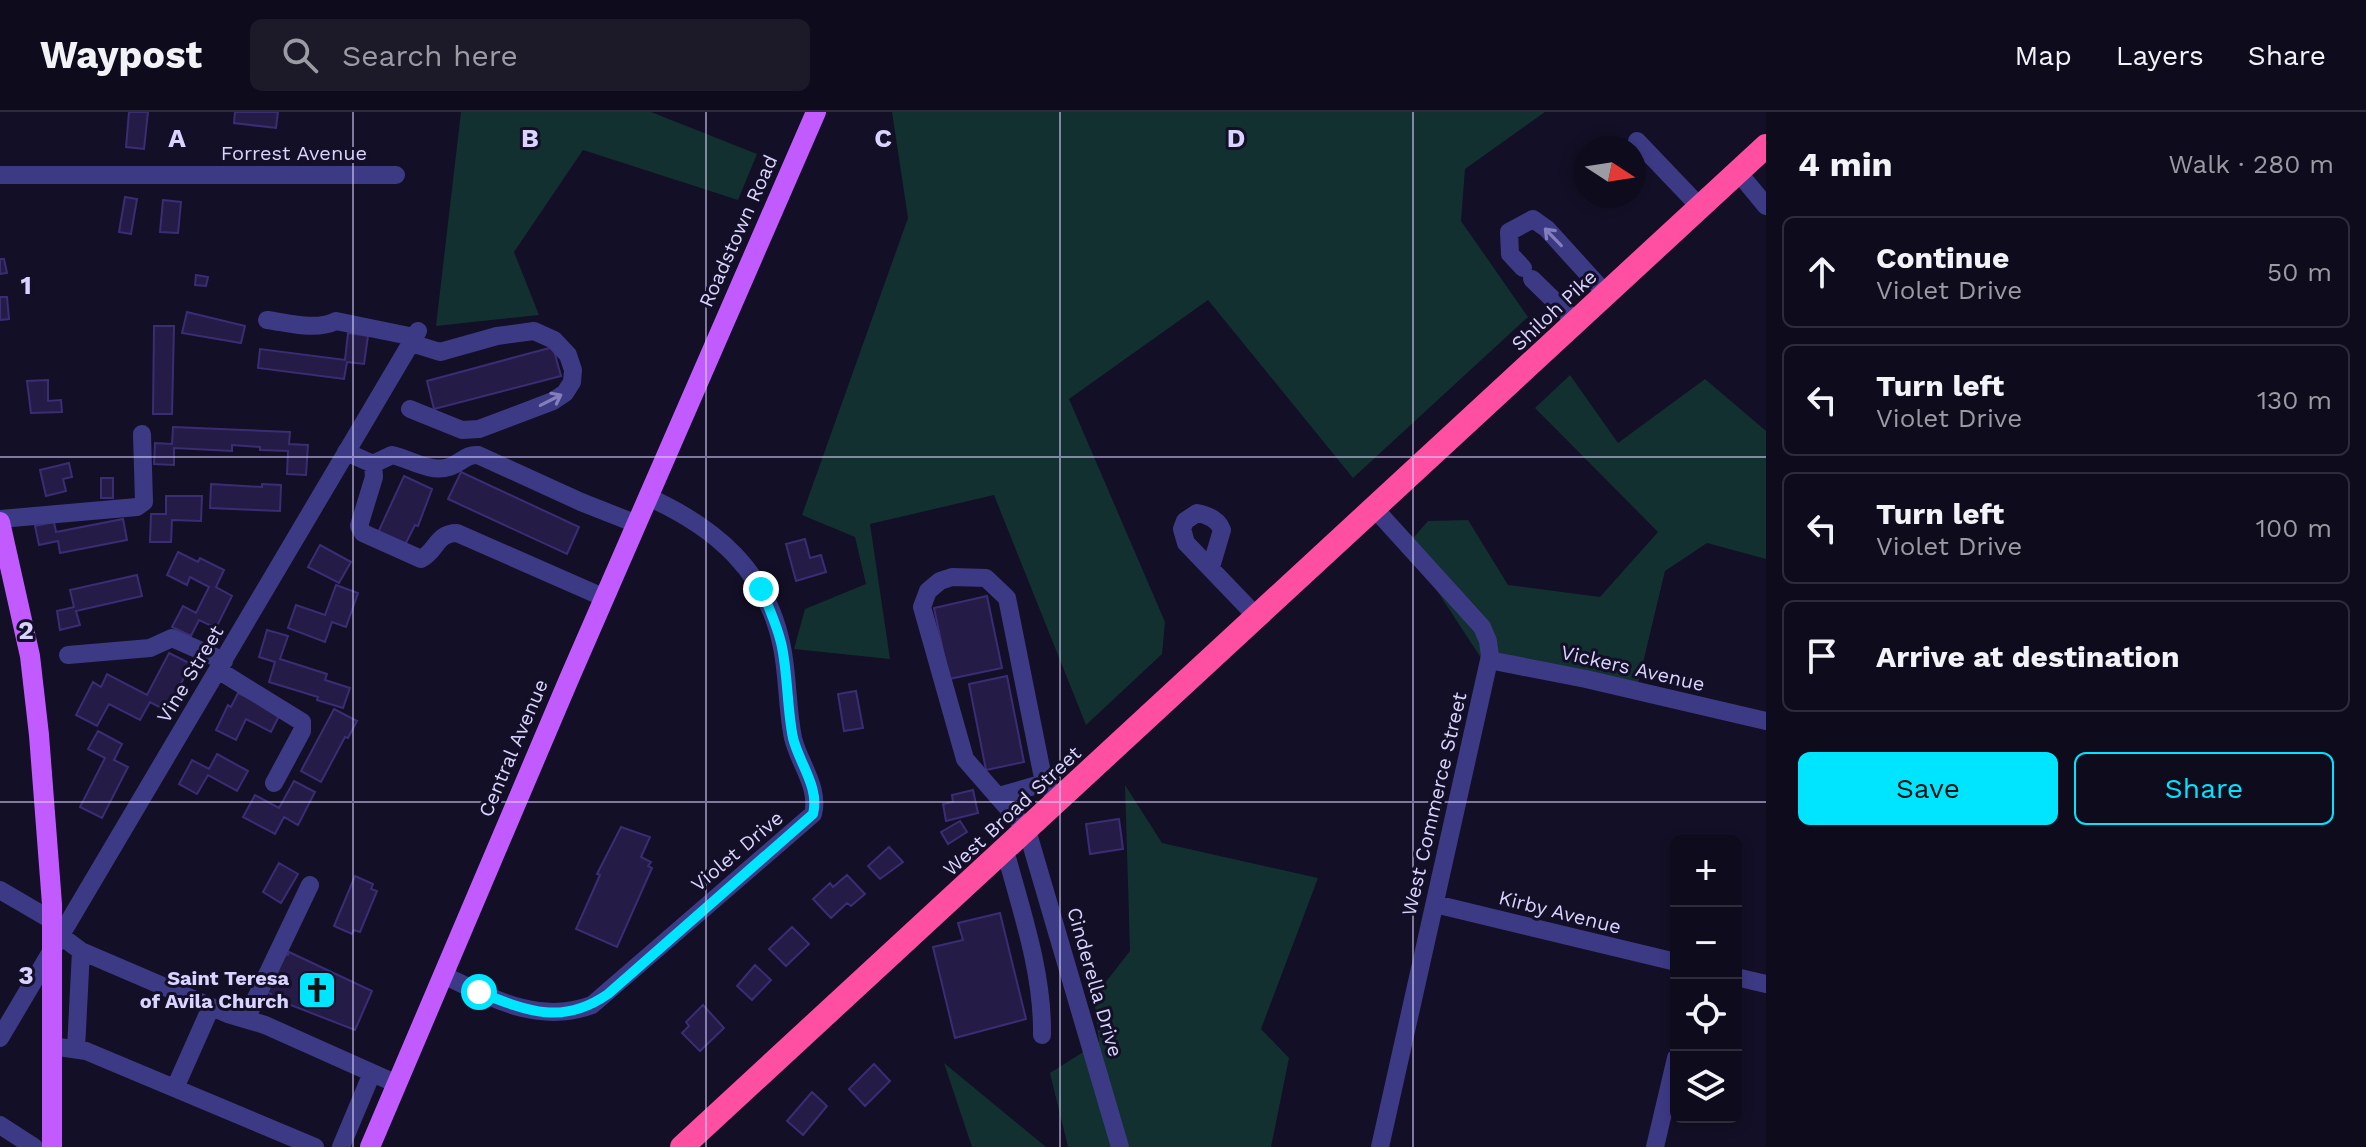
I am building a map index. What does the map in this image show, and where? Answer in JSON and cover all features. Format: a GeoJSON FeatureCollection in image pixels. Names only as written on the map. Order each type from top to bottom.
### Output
{"type":"FeatureCollection","features":[{"type":"Feature","properties":{"kind":"highway","name":"Shiloh Pike"},"geometry":{"type":"LineString","coordinates":[[1375,509],[1766,146]]}},
{"type":"Feature","properties":{"kind":"highway","name":"West Broad Street"},"geometry":{"type":"LineString","coordinates":[[682,1147],[1027,830],[1052,792],[1257,617],[1375,509]]}},
{"type":"Feature","properties":{"kind":"main road","name":"Roadstown Road"},"geometry":{"type":"LineString","coordinates":[[704,370],[816,112]]}},
{"type":"Feature","properties":{"kind":"main road","name":"Central Avenue"},"geometry":{"type":"LineString","coordinates":[[370,1147],[704,370]]}},
{"type":"Feature","properties":{"kind":"main road"},"geometry":{"type":"LineString","coordinates":[[0,520],[30,656],[56,935],[52,1147]]}},
{"type":"Feature","properties":{"kind":"street"},"geometry":{"type":"LineString","coordinates":[[1646,150],[1700,207]]}},
{"type":"Feature","properties":{"kind":"street"},"geometry":{"type":"LineString","coordinates":[[1738,172],[1766,206]]}},
{"type":"Feature","properties":{"kind":"street","name":"Forrest Avenue"},"geometry":{"type":"LineString","coordinates":[[0,175],[396,175]]}},
{"type":"Feature","properties":{"kind":"street"},"geometry":{"type":"LineString","coordinates":[[1576,322],[1510,254],[1509,232],[1533,219],[1547,229],[1606,294]]}},
{"type":"Feature","properties":{"kind":"street"},"geometry":{"type":"LineString","coordinates":[[267,320],[315,326],[327,326],[336,321],[414,337],[440,352],[497,336],[534,331],[554,340],[568,355],[573,370],[572,382],[565,393],[553,401],[479,429],[462,430],[410,409]]}},
{"type":"Feature","properties":{"kind":"street","name":"Vine Street"},"geometry":{"type":"LineString","coordinates":[[0,1038],[56,935],[221,666],[414,337]]}},
{"type":"Feature","properties":{"kind":"street"},"geometry":{"type":"LineString","coordinates":[[478,455],[479,429]]}},
{"type":"Feature","properties":{"kind":"street"},"geometry":{"type":"LineString","coordinates":[[0,520],[137,507],[144,502],[142,434]]}},
{"type":"Feature","properties":{"kind":"street"},"geometry":{"type":"LineString","coordinates":[[346,452],[373,464],[392,455],[433,469],[448,468],[469,454],[478,455],[637,524]]}},
{"type":"Feature","properties":{"kind":"street"},"geometry":{"type":"LineString","coordinates":[[373,464],[374,477],[359,526],[363,533],[421,559],[429,555],[438,540],[449,533],[457,533],[605,598]]}},
{"type":"Feature","properties":{"kind":"street","name":"Violet Drive"},"geometry":{"type":"LineString","coordinates":[[443,975],[519,1008],[571,1013],[592,1005],[813,814],[814,795],[794,742],[783,648],[761,589],[749,570],[714,534],[696,520],[648,497]]}},
{"type":"Feature","properties":{"kind":"street","name":"West Commerce Street"},"geometry":{"type":"LineString","coordinates":[[1375,509],[1482,627],[1488,641],[1489,660],[1380,1147]]}},
{"type":"Feature","properties":{"kind":"street"},"geometry":{"type":"LineString","coordinates":[[1211,567],[1257,617]]}},
{"type":"Feature","properties":{"kind":"street"},"geometry":{"type":"LineString","coordinates":[[999,796],[1052,792],[1007,598],[986,578],[952,577],[940,581],[928,591],[922,607],[965,759],[1027,830]]}},
{"type":"Feature","properties":{"kind":"street"},"geometry":{"type":"LineString","coordinates":[[68,655],[150,648],[172,638],[221,666],[302,722],[302,731],[274,783]]}},
{"type":"Feature","properties":{"kind":"street","name":"Vickers Avenue"},"geometry":{"type":"LineString","coordinates":[[1489,660],[1766,721]]}},
{"type":"Feature","properties":{"kind":"street","name":"Cinderella Drive"},"geometry":{"type":"LineString","coordinates":[[1027,830],[1120,1147]]}},
{"type":"Feature","properties":{"kind":"street"},"geometry":{"type":"LineString","coordinates":[[1005,850],[1037,974],[1043,1008],[1042,1035]]}},
{"type":"Feature","properties":{"kind":"street"},"geometry":{"type":"LineString","coordinates":[[246,1019],[310,885]]}},
{"type":"Feature","properties":{"kind":"street"},"geometry":{"type":"LineString","coordinates":[[0,890],[81,951],[211,1007],[265,1025],[397,1084]]}},
{"type":"Feature","properties":{"kind":"street","name":"Kirby Avenue"},"geometry":{"type":"LineString","coordinates":[[1435,904],[1670,961]]}},
{"type":"Feature","properties":{"kind":"street"},"geometry":{"type":"LineString","coordinates":[[76,1049],[81,951]]}},
{"type":"Feature","properties":{"kind":"street"},"geometry":{"type":"LineString","coordinates":[[1742,978],[1766,984]]}},
{"type":"Feature","properties":{"kind":"street"},"geometry":{"type":"LineString","coordinates":[[175,1088],[211,1007]]}},
{"type":"Feature","properties":{"kind":"street"},"geometry":{"type":"LineString","coordinates":[[52,1046],[76,1049],[315,1147]]}},
{"type":"Feature","properties":{"kind":"street"},"geometry":{"type":"LineString","coordinates":[[341,1147],[372,1073]]}},
{"type":"Feature","properties":{"kind":"street"},"geometry":{"type":"LineString","coordinates":[[1655,1147],[1670,1083]]}},
{"type":"Feature","properties":{"kind":"street"},"geometry":{"type":"LineString","coordinates":[[0,1125],[34,1147]]}},
{"type":"Feature","properties":{"kind":"green space"},"geometry":{"type":"Polygon","coordinates":[[[461,112],[651,112],[757,154],[738,200],[583,150],[514,252],[539,315],[436,326],[461,112]]]}},
{"type":"Feature","properties":{"kind":"green space"},"geometry":{"type":"Polygon","coordinates":[[[892,112],[1545,112],[1465,169],[1461,221],[1528,317],[1353,478],[1208,300],[1069,399],[1165,622],[1162,654],[1086,725],[994,495],[870,524],[890,659],[794,649],[805,609],[866,584],[855,537],[802,515],[908,218],[892,112]]]}},
{"type":"Feature","properties":{"kind":"green space"},"geometry":{"type":"Polygon","coordinates":[[[1570,375],[1618,443],[1705,379],[1766,431],[1766,559],[1707,543],[1665,571],[1635,696],[1485,664],[1407,545],[1428,521],[1468,520],[1508,585],[1600,597],[1658,532],[1535,408],[1570,375]]]}},
{"type":"Feature","properties":{"kind":"green space"},"geometry":{"type":"Polygon","coordinates":[[[1125,785],[1162,843],[1318,878],[1261,1029],[1289,1058],[1271,1147],[1068,1147],[1050,1073],[1099,1042],[1094,997],[1130,951],[1125,785]]]}},
{"type":"Feature","properties":{"kind":"green space"},"geometry":{"type":"Polygon","coordinates":[[[944,1063],[1046,1147],[972,1147],[944,1063]]]}},
{"type":"Feature","properties":{"kind":"building"},"geometry":{"type":"Polygon","coordinates":[[[129,112],[148,112],[144,149],[126,147],[129,112]]]}},
{"type":"Feature","properties":{"kind":"building"},"geometry":{"type":"Polygon","coordinates":[[[235,112],[278,112],[276,128],[234,123],[235,112]]]}},
{"type":"Feature","properties":{"kind":"building"},"geometry":{"type":"Polygon","coordinates":[[[125,197],[137,199],[131,234],[119,232],[125,197]]]}},
{"type":"Feature","properties":{"kind":"building"},"geometry":{"type":"Polygon","coordinates":[[[163,200],[181,202],[178,233],[160,232],[163,200]]]}},
{"type":"Feature","properties":{"kind":"building"},"geometry":{"type":"Polygon","coordinates":[[[0,259],[4,259],[7,273],[0,274],[0,259]]]}},
{"type":"Feature","properties":{"kind":"building"},"geometry":{"type":"Polygon","coordinates":[[[196,275],[208,277],[206,286],[195,285],[196,275]]]}},
{"type":"Feature","properties":{"kind":"building"},"geometry":{"type":"Polygon","coordinates":[[[0,297],[7,297],[9,319],[0,320],[0,297]]]}},
{"type":"Feature","properties":{"kind":"building"},"geometry":{"type":"Polygon","coordinates":[[[187,312],[245,326],[241,343],[182,333],[187,312]]]}},
{"type":"Feature","properties":{"kind":"building"},"geometry":{"type":"Polygon","coordinates":[[[154,326],[174,326],[172,414],[153,414],[154,326]]]}},
{"type":"Feature","properties":{"kind":"building"},"geometry":{"type":"Polygon","coordinates":[[[348,333],[368,336],[364,364],[347,362],[344,379],[258,368],[260,349],[345,360],[348,333]]]}},
{"type":"Feature","properties":{"kind":"building"},"geometry":{"type":"Polygon","coordinates":[[[553,347],[561,376],[434,409],[427,381],[553,347]]]}},
{"type":"Feature","properties":{"kind":"building"},"geometry":{"type":"Polygon","coordinates":[[[48,380],[48,401],[61,400],[62,412],[31,413],[27,381],[48,380]]]}},
{"type":"Feature","properties":{"kind":"building"},"geometry":{"type":"Polygon","coordinates":[[[173,427],[290,432],[289,444],[308,445],[306,475],[287,474],[288,451],[260,450],[260,447],[232,445],[232,451],[174,448],[174,465],[154,464],[155,443],[172,444],[173,427]]]}},
{"type":"Feature","properties":{"kind":"building"},"geometry":{"type":"Polygon","coordinates":[[[69,463],[72,477],[63,479],[66,491],[46,496],[40,470],[69,463]]]}},
{"type":"Feature","properties":{"kind":"building"},"geometry":{"type":"Polygon","coordinates":[[[461,472],[579,527],[567,554],[448,499],[461,472]]]}},
{"type":"Feature","properties":{"kind":"building"},"geometry":{"type":"Polygon","coordinates":[[[404,476],[432,489],[418,526],[415,525],[403,549],[376,537],[404,476]]]}},
{"type":"Feature","properties":{"kind":"building"},"geometry":{"type":"Polygon","coordinates":[[[101,478],[113,478],[113,498],[101,498],[101,478]]]}},
{"type":"Feature","properties":{"kind":"building"},"geometry":{"type":"Polygon","coordinates":[[[211,484],[281,485],[280,511],[210,508],[211,484]]]}},
{"type":"Feature","properties":{"kind":"building"},"geometry":{"type":"Polygon","coordinates":[[[166,496],[202,496],[201,521],[172,520],[171,542],[150,542],[151,514],[166,514],[166,496]]]}},
{"type":"Feature","properties":{"kind":"building"},"geometry":{"type":"Polygon","coordinates":[[[123,519],[127,540],[60,553],[58,541],[39,545],[35,526],[54,522],[56,532],[123,519]]]}},
{"type":"Feature","properties":{"kind":"building"},"geometry":{"type":"Polygon","coordinates":[[[805,539],[810,558],[821,555],[826,572],[796,581],[786,544],[805,539]]]}},
{"type":"Feature","properties":{"kind":"building"},"geometry":{"type":"Polygon","coordinates":[[[320,545],[351,562],[339,583],[308,567],[320,545]]]}},
{"type":"Feature","properties":{"kind":"building"},"geometry":{"type":"Polygon","coordinates":[[[178,552],[198,562],[200,558],[224,570],[216,587],[232,596],[216,628],[199,620],[191,636],[172,627],[183,606],[196,613],[209,587],[190,577],[187,585],[167,575],[178,552]]]}},
{"type":"Feature","properties":{"kind":"building"},"geometry":{"type":"Polygon","coordinates":[[[137,575],[142,596],[76,611],[80,625],[60,630],[57,611],[74,607],[70,590],[137,575]]]}},
{"type":"Feature","properties":{"kind":"building"},"geometry":{"type":"Polygon","coordinates":[[[336,585],[358,593],[346,627],[332,622],[325,642],[288,628],[296,605],[325,615],[336,585]]]}},
{"type":"Feature","properties":{"kind":"building"},"geometry":{"type":"Polygon","coordinates":[[[987,596],[1002,668],[949,679],[934,608],[987,596]]]}},
{"type":"Feature","properties":{"kind":"building"},"geometry":{"type":"Polygon","coordinates":[[[267,630],[288,636],[280,659],[327,674],[325,680],[350,688],[343,708],[269,682],[275,662],[259,657],[267,630]]]}},
{"type":"Feature","properties":{"kind":"building"},"geometry":{"type":"Polygon","coordinates":[[[169,653],[191,664],[167,711],[150,702],[140,720],[109,704],[97,726],[76,715],[93,682],[101,687],[107,674],[147,695],[169,653]]]}},
{"type":"Feature","properties":{"kind":"building"},"geometry":{"type":"Polygon","coordinates":[[[1007,676],[1024,762],[986,770],[969,684],[1007,676]]]}},
{"type":"Feature","properties":{"kind":"building"},"geometry":{"type":"Polygon","coordinates":[[[856,691],[863,728],[844,731],[838,694],[856,691]]]}},
{"type":"Feature","properties":{"kind":"building"},"geometry":{"type":"Polygon","coordinates":[[[238,693],[280,714],[271,732],[246,719],[236,740],[216,730],[228,705],[231,707],[238,693]]]}},
{"type":"Feature","properties":{"kind":"building"},"geometry":{"type":"Polygon","coordinates":[[[334,709],[357,721],[321,782],[301,771],[334,709]]]}},
{"type":"Feature","properties":{"kind":"building"},"geometry":{"type":"Polygon","coordinates":[[[98,731],[122,744],[114,760],[128,767],[102,818],[80,807],[105,758],[88,749],[98,731]]]}},
{"type":"Feature","properties":{"kind":"building"},"geometry":{"type":"Polygon","coordinates":[[[217,754],[248,771],[237,791],[208,775],[197,794],[179,784],[192,760],[209,769],[217,754]]]}},
{"type":"Feature","properties":{"kind":"building"},"geometry":{"type":"Polygon","coordinates":[[[294,781],[315,792],[298,825],[284,817],[275,834],[243,817],[255,795],[279,808],[294,781]]]}},
{"type":"Feature","properties":{"kind":"building"},"geometry":{"type":"Polygon","coordinates":[[[973,790],[978,813],[946,821],[943,804],[953,802],[952,795],[973,790]]]}},
{"type":"Feature","properties":{"kind":"building"},"geometry":{"type":"Polygon","coordinates":[[[1119,819],[1123,849],[1090,854],[1086,824],[1119,819]]]}},
{"type":"Feature","properties":{"kind":"building"},"geometry":{"type":"Polygon","coordinates":[[[960,821],[967,832],[948,844],[941,832],[960,821]]]}},
{"type":"Feature","properties":{"kind":"building"},"geometry":{"type":"Polygon","coordinates":[[[621,827],[650,837],[641,857],[651,862],[648,866],[652,868],[617,947],[576,929],[600,875],[597,874],[621,827]]]}},
{"type":"Feature","properties":{"kind":"building"},"geometry":{"type":"Polygon","coordinates":[[[889,847],[903,862],[880,879],[868,866],[889,847]]]}},
{"type":"Feature","properties":{"kind":"building"},"geometry":{"type":"Polygon","coordinates":[[[279,863],[298,874],[281,903],[263,892],[279,863]]]}},
{"type":"Feature","properties":{"kind":"building"},"geometry":{"type":"Polygon","coordinates":[[[847,875],[865,894],[851,906],[847,903],[831,918],[813,899],[830,883],[833,887],[847,875]]]}},
{"type":"Feature","properties":{"kind":"building"},"geometry":{"type":"Polygon","coordinates":[[[355,876],[373,884],[371,889],[377,891],[360,932],[354,930],[352,934],[334,926],[355,876]]]}},
{"type":"Feature","properties":{"kind":"building"},"geometry":{"type":"Polygon","coordinates":[[[1000,913],[1026,1019],[955,1038],[933,947],[963,940],[958,923],[1000,913]]]}},
{"type":"Feature","properties":{"kind":"building"},"geometry":{"type":"Polygon","coordinates":[[[792,927],[809,944],[786,966],[769,949],[792,927]]]}},
{"type":"Feature","properties":{"kind":"building","name":"Saint Teresa of Avila Church"},"geometry":{"type":"Polygon","coordinates":[[[279,951],[288,955],[289,952],[372,991],[355,1030],[270,997],[271,994],[262,990],[279,951]]]}},
{"type":"Feature","properties":{"kind":"building"},"geometry":{"type":"Polygon","coordinates":[[[755,965],[771,980],[752,1000],[737,986],[755,965]]]}},
{"type":"Feature","properties":{"kind":"building"},"geometry":{"type":"Polygon","coordinates":[[[703,1005],[724,1028],[700,1051],[682,1033],[689,1026],[686,1022],[703,1005]]]}},
{"type":"Feature","properties":{"kind":"building"},"geometry":{"type":"Polygon","coordinates":[[[874,1064],[890,1081],[865,1106],[849,1089],[874,1064]]]}},
{"type":"Feature","properties":{"kind":"building"},"geometry":{"type":"Polygon","coordinates":[[[812,1092],[827,1106],[803,1135],[787,1121],[812,1092]]]}},
{"type":"Feature","properties":{"kind":"place","name":"Saint Teresa of Avila Church"},"geometry":{"type":"Point","coordinates":[317,990]}},
{"type":"Feature","properties":{"kind":"route"},"geometry":{"type":"LineString","coordinates":[[479,992],[519,1008],[548,1013],[571,1013],[592,1005],[813,814],[814,795],[794,742],[783,648],[761,589]]}}]}
